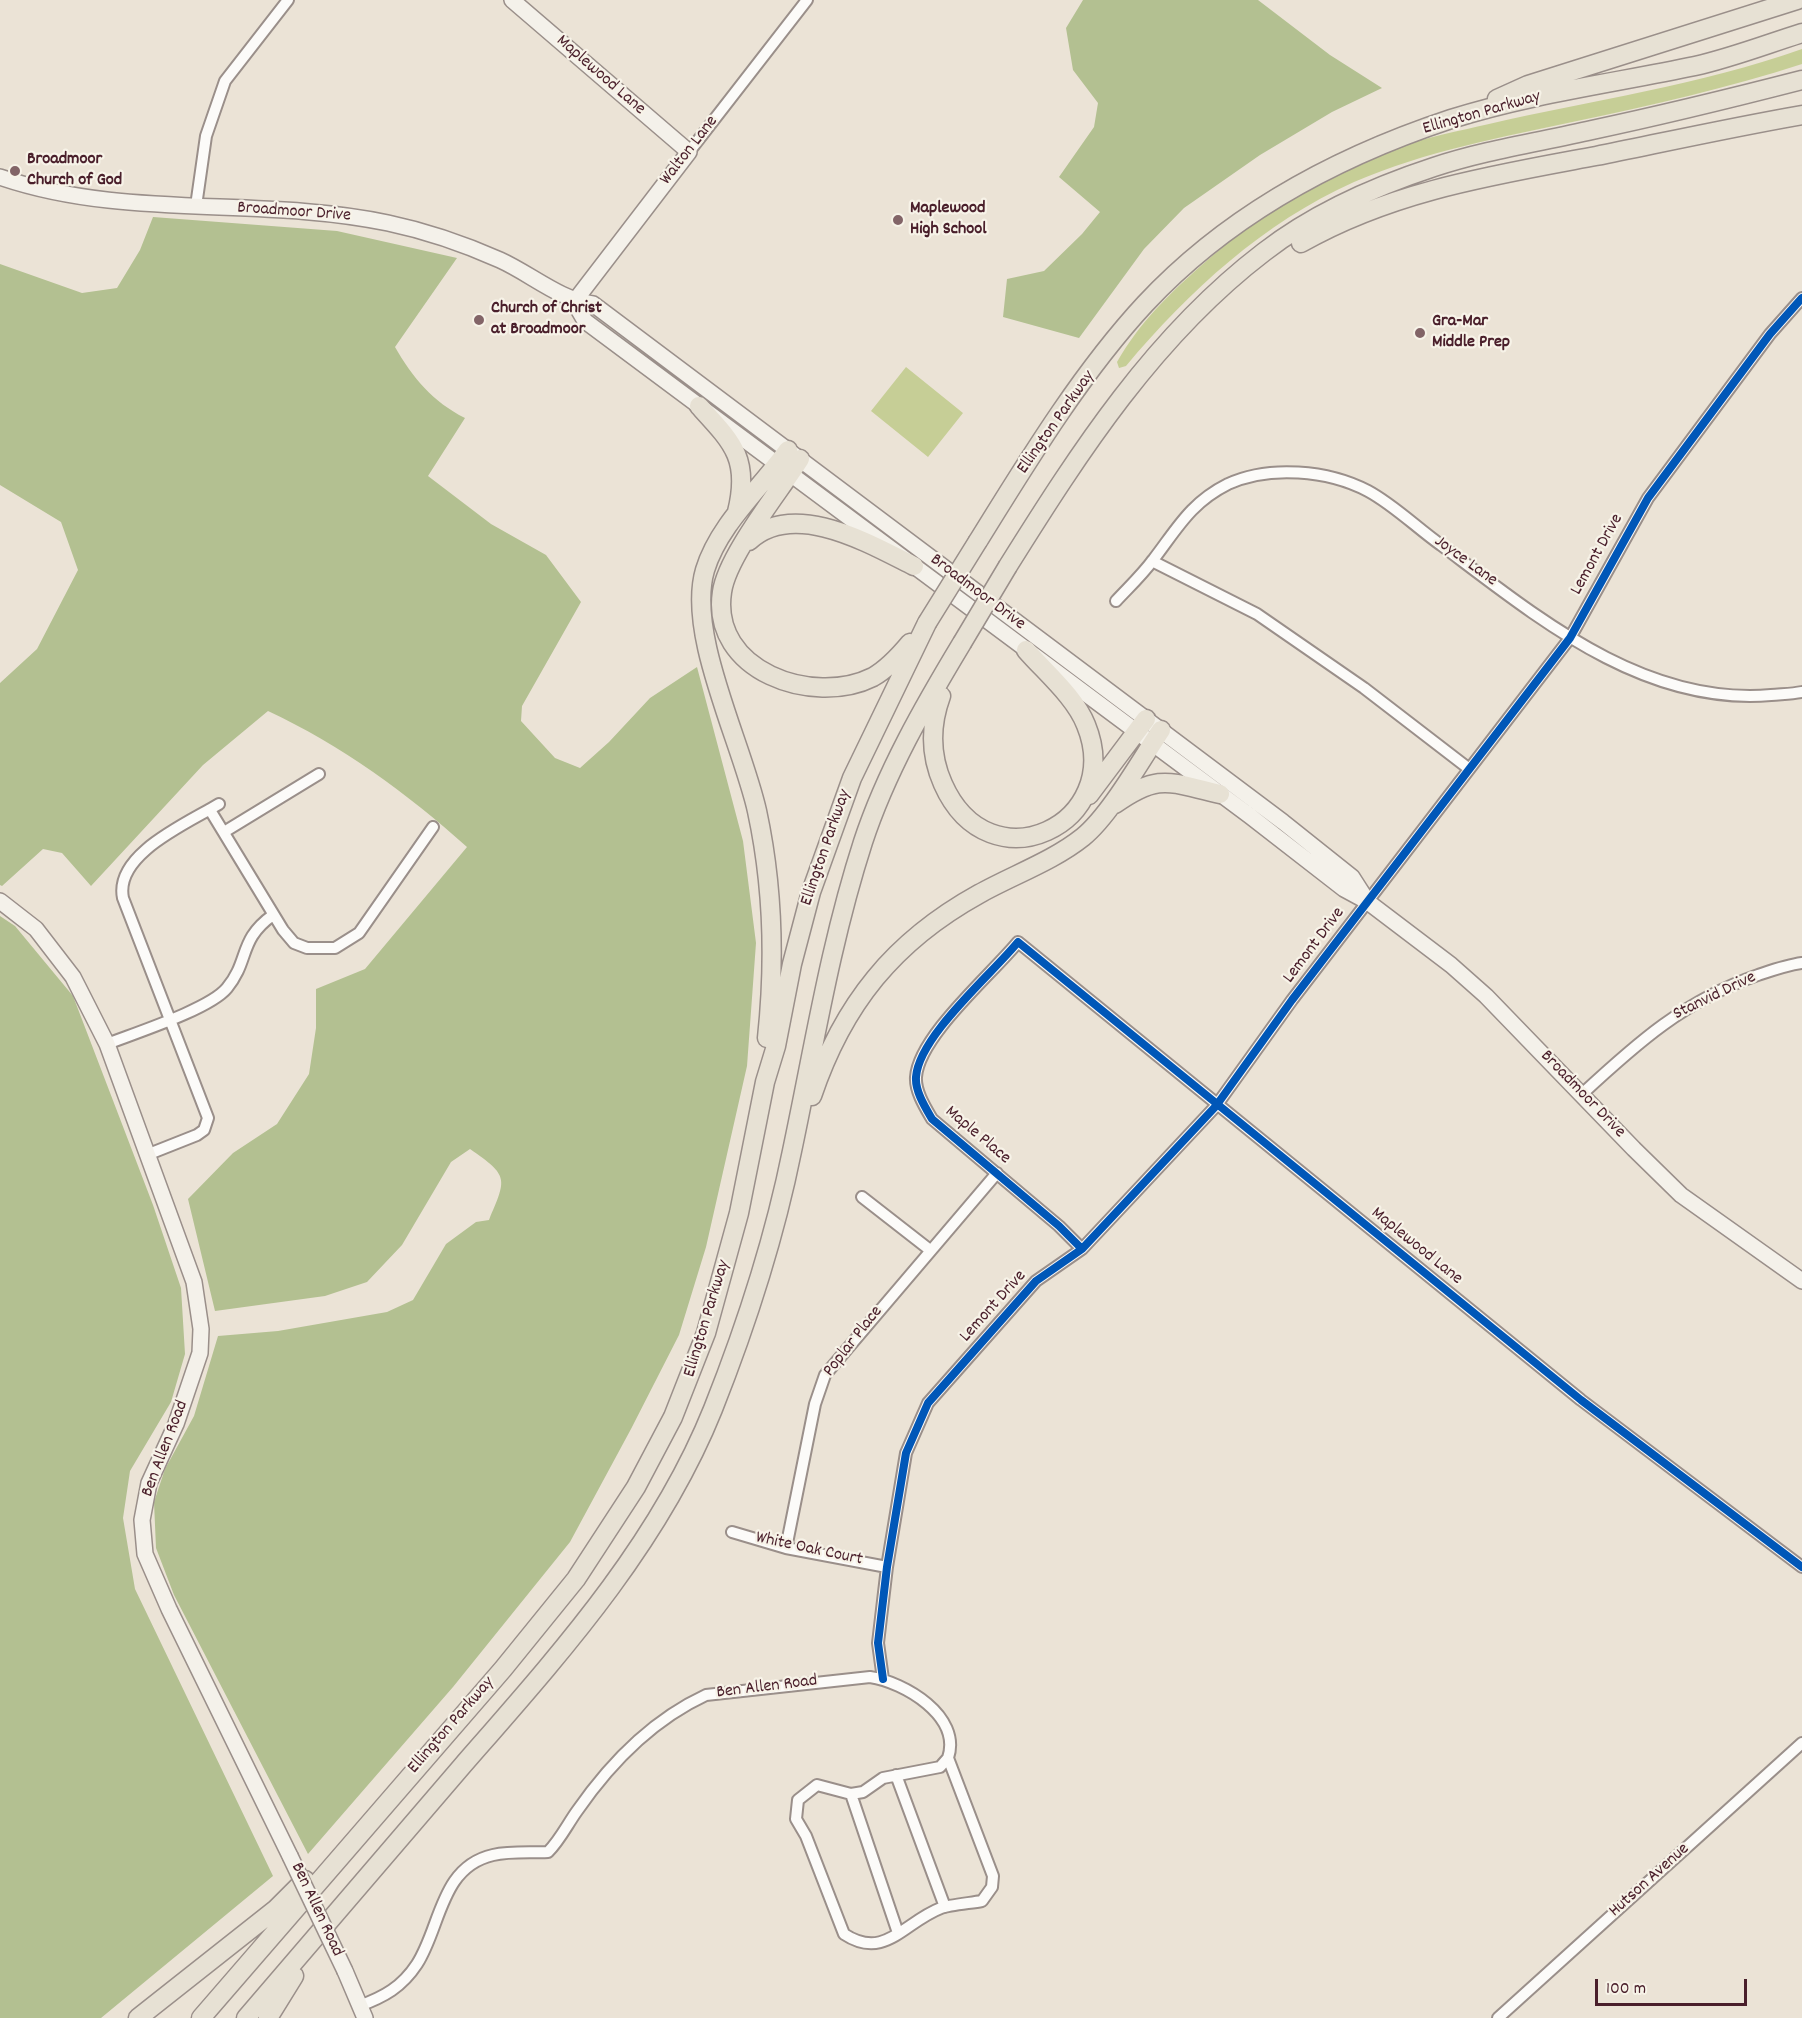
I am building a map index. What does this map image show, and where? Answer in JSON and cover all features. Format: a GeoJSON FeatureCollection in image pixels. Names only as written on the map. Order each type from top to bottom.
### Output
{"type":"FeatureCollection","features":[{"type":"Feature","properties":{"kind":"highway"},"geometry":{"type":"LineString","coordinates":[[1452,119],[1528,85],[1797,0]]}},
{"type":"Feature","properties":{"kind":"highway","name":"Ellington Parkway"},"geometry":{"type":"LineString","coordinates":[[201,2018],[392,1794],[503,1669],[576,1579],[636,1487],[673,1417],[695,1364],[716,1297],[739,1213],[765,1082],[776,1046],[800,929],[830,833],[866,746],[927,623],[978,541],[1052,427],[1145,305],[1193,258],[1236,223],[1308,180],[1361,155],[1452,119],[1548,95],[1698,65],[1802,33]]}},
{"type":"Feature","properties":{"kind":"highway","name":"Ellington Parkway"},"geometry":{"type":"LineString","coordinates":[[246,2018],[541,1675],[609,1592],[669,1498],[711,1414],[764,1263],[792,1154],[823,988],[864,840],[899,758],[962,643],[1008,566],[1093,435],[1133,382],[1192,315],[1264,252],[1332,211],[1404,178],[1487,153],[1716,103],[1802,80]]}},
{"type":"Feature","properties":{"kind":"highway"},"geometry":{"type":"LineString","coordinates":[[1192,315],[1267,263],[1338,222],[1415,194],[1458,183],[1802,115]]}},
{"type":"Feature","properties":{"kind":"highway"},"geometry":{"type":"LineString","coordinates":[[699,406],[731,441],[737,452],[743,479],[736,516]]}},
{"type":"Feature","properties":{"kind":"highway"},"geometry":{"type":"LineString","coordinates":[[765,1082],[772,962],[767,875],[757,812],[748,775],[705,642],[700,612],[705,568],[718,542],[736,516],[789,462]]}},
{"type":"Feature","properties":{"kind":"highway"},"geometry":{"type":"LineString","coordinates":[[789,462],[724,580],[720,605],[722,618],[734,644],[749,663],[794,685],[844,686],[874,676],[900,655],[927,623]]}},
{"type":"Feature","properties":{"kind":"highway"},"geometry":{"type":"LineString","coordinates":[[743,546],[753,537],[774,528],[812,525],[844,533],[914,566]]}},
{"type":"Feature","properties":{"kind":"highway"},"geometry":{"type":"LineString","coordinates":[[962,643],[932,726],[936,761],[951,800],[980,830],[1010,840],[1039,835],[1059,825],[1076,810],[1149,731]]}},
{"type":"Feature","properties":{"kind":"highway"},"geometry":{"type":"LineString","coordinates":[[1026,650],[1078,711],[1089,735],[1093,764],[1088,788],[1076,810]]}},
{"type":"Feature","properties":{"kind":"highway"},"geometry":{"type":"LineString","coordinates":[[792,1154],[821,1069],[837,1034],[883,966],[942,916],[1082,838],[1108,809],[1149,731]]}},
{"type":"Feature","properties":{"kind":"highway"},"geometry":{"type":"LineString","coordinates":[[1108,809],[1140,788],[1155,783],[1180,783],[1220,794]]}},
{"type":"Feature","properties":{"kind":"highway"},"geometry":{"type":"LineString","coordinates":[[138,2018],[276,1909],[392,1794]]}},
{"type":"Feature","properties":{"kind":"highway"},"geometry":{"type":"LineString","coordinates":[[268,2018],[293,1978],[373,1870]]}},
{"type":"Feature","properties":{"kind":"main road","name":"Maplewood Lane"},"geometry":{"type":"LineString","coordinates":[[512,0],[689,152]]}},
{"type":"Feature","properties":{"kind":"main road","name":"Walton Lane"},"geometry":{"type":"LineString","coordinates":[[574,302],[689,152]]}},
{"type":"Feature","properties":{"kind":"main road","name":"Broadmoor Drive"},"geometry":{"type":"LineString","coordinates":[[0,177],[59,193],[196,206],[342,214],[389,223],[434,234],[501,261],[574,302],[593,304],[914,566],[1026,650],[1149,731],[1220,794],[1344,889],[1368,902],[1419,938],[1477,988],[1682,1195],[1802,1281]]}},
{"type":"Feature","properties":{"kind":"main road","name":"Broadmoor Drive"},"geometry":{"type":"LineString","coordinates":[[574,302],[585,321],[699,406],[789,462],[1149,731],[1352,877],[1368,902]]}},
{"type":"Feature","properties":{"kind":"main road","name":"Ben Allen Road"},"geometry":{"type":"LineString","coordinates":[[0,901],[36,929],[73,977],[107,1044],[195,1282],[201,1329],[200,1353],[189,1392],[149,1483],[142,1520],[145,1554],[169,1610],[290,1856],[362,2012]]}},
{"type":"Feature","properties":{"kind":"street"},"geometry":{"type":"LineString","coordinates":[[196,206],[206,136],[225,81],[288,0]]}},
{"type":"Feature","properties":{"kind":"street","name":"Walton Lane"},"geometry":{"type":"LineString","coordinates":[[689,152],[807,0]]}},
{"type":"Feature","properties":{"kind":"street","name":"Lemont Drive"},"geometry":{"type":"LineString","coordinates":[[883,1679],[878,1643],[887,1567],[906,1453],[928,1403],[1036,1281],[1082,1249],[1216,1106],[1468,768],[1570,638],[1648,498],[1770,334],[1802,298]]}},
{"type":"Feature","properties":{"kind":"street","name":"Joyce Lane"},"geometry":{"type":"LineString","coordinates":[[1116,601],[1152,561],[1180,520],[1201,500],[1229,484],[1259,474],[1297,471],[1368,491],[1570,638],[1632,670],[1666,684],[1702,693],[1750,697],[1802,692]]}},
{"type":"Feature","properties":{"kind":"street"},"geometry":{"type":"LineString","coordinates":[[1152,561],[1257,614],[1364,688],[1468,768]]}},
{"type":"Feature","properties":{"kind":"street"},"geometry":{"type":"LineString","coordinates":[[224,832],[319,774]]}},
{"type":"Feature","properties":{"kind":"street"},"geometry":{"type":"LineString","coordinates":[[149,1154],[197,1135],[207,1125],[208,1118],[123,898],[122,884],[126,871],[138,855],[215,807],[224,832],[273,915],[294,943],[307,948],[335,948],[359,933],[433,827]]}},
{"type":"Feature","properties":{"kind":"street"},"geometry":{"type":"LineString","coordinates":[[107,1044],[211,1001],[227,988],[256,927],[273,915]]}},
{"type":"Feature","properties":{"kind":"street","name":"Maplewood Lane"},"geometry":{"type":"LineString","coordinates":[[1018,942],[1216,1106],[1581,1400],[1802,1567]]}},
{"type":"Feature","properties":{"kind":"street","name":"Maple Place"},"geometry":{"type":"LineString","coordinates":[[1018,942],[922,1052],[916,1078],[922,1103],[932,1119],[1082,1249]]}},
{"type":"Feature","properties":{"kind":"street","name":"Stanvid Drive"},"geometry":{"type":"LineString","coordinates":[[1581,1095],[1665,1022],[1696,1002],[1737,982],[1789,964],[1802,963]]}},
{"type":"Feature","properties":{"kind":"street","name":"Poplar Place"},"geometry":{"type":"LineString","coordinates":[[786,1548],[815,1404],[825,1375],[997,1173]]}},
{"type":"Feature","properties":{"kind":"street"},"geometry":{"type":"LineString","coordinates":[[862,1197],[930,1250]]}},
{"type":"Feature","properties":{"kind":"street","name":"White Oak Court"},"geometry":{"type":"LineString","coordinates":[[732,1532],[786,1548],[887,1567]]}},
{"type":"Feature","properties":{"kind":"street","name":"Ben Allen Road"},"geometry":{"type":"LineString","coordinates":[[362,2012],[387,1996],[417,1964],[455,1879],[471,1866],[492,1855],[548,1852],[558,1842],[578,1810],[640,1736],[685,1705],[706,1695],[870,1677],[883,1679],[920,1698],[942,1718],[950,1739],[948,1758],[993,1876],[992,1887],[982,1901],[945,1907]]}},
{"type":"Feature","properties":{"kind":"street","name":"Hutson Avenue"},"geometry":{"type":"LineString","coordinates":[[1498,2018],[1802,1743]]}},
{"type":"Feature","properties":{"kind":"street"},"geometry":{"type":"LineString","coordinates":[[896,1775],[945,1907],[887,1941],[872,1945],[854,1940],[844,1934],[806,1836],[796,1819],[798,1800],[817,1785],[851,1794],[863,1792],[884,1779],[896,1775],[940,1767],[948,1758]]}},
{"type":"Feature","properties":{"kind":"street"},"geometry":{"type":"LineString","coordinates":[[851,1794],[898,1933]]}},
{"type":"Feature","properties":{"kind":"green space"},"geometry":{"type":"Polygon","coordinates":[[[1083,0],[1258,0],[1330,55],[1382,88],[1332,112],[1260,155],[1184,208],[1144,249],[1079,338],[1003,317],[1007,279],[1044,271],[1082,234],[1100,212],[1059,177],[1094,127],[1098,103],[1073,70],[1066,28],[1083,0]]]}},
{"type":"Feature","properties":{"kind":"green space"},"geometry":{"type":"Polygon","coordinates":[[[1802,49],[1802,64],[1774,73],[1662,102],[1436,153],[1354,182],[1289,217],[1259,238],[1202,285],[1126,366],[1119,368],[1117,362],[1145,321],[1203,264],[1270,212],[1294,196],[1345,169],[1431,137],[1725,73],[1802,49]]]}},
{"type":"Feature","properties":{"kind":"green space"},"geometry":{"type":"Polygon","coordinates":[[[153,217],[337,231],[457,258],[395,347],[424,388],[465,418],[428,476],[491,524],[546,555],[581,602],[522,706],[521,721],[555,758],[580,768],[609,742],[650,698],[697,667],[743,841],[756,943],[747,1066],[706,1247],[679,1335],[570,1542],[453,1687],[308,1854],[174,1595],[156,1548],[154,1502],[165,1469],[194,1416],[218,1336],[278,1331],[387,1312],[413,1300],[446,1244],[476,1222],[489,1220],[499,1195],[501,1179],[492,1166],[470,1149],[451,1162],[402,1245],[367,1282],[325,1296],[215,1311],[188,1199],[233,1153],[277,1124],[309,1074],[316,1028],[316,989],[365,969],[467,847],[397,789],[321,739],[268,711],[203,765],[91,886],[62,853],[43,849],[2,886],[0,885],[0,683],[37,649],[78,570],[61,522],[0,485],[0,264],[82,293],[117,288],[140,250],[153,217]]]}},
{"type":"Feature","properties":{"kind":"green space"},"geometry":{"type":"Polygon","coordinates":[[[906,367],[963,413],[928,457],[871,411],[906,367]]]}},
{"type":"Feature","properties":{"kind":"green space"},"geometry":{"type":"Polygon","coordinates":[[[0,916],[15,926],[73,996],[153,1205],[181,1288],[185,1354],[171,1402],[130,1471],[123,1518],[135,1589],[273,1876],[101,2018],[0,2018],[0,916]]]}},
{"type":"Feature","properties":{"kind":"cycle path"},"geometry":{"type":"LineString","coordinates":[[883,1679],[878,1643],[887,1567],[906,1453],[928,1403],[1036,1281],[1082,1249],[1216,1106],[1292,1000],[1570,638],[1648,498],[1770,334],[1802,298]]}},
{"type":"Feature","properties":{"kind":"cycle path"},"geometry":{"type":"LineString","coordinates":[[1082,1249],[1059,1226],[932,1119],[917,1088],[916,1077],[920,1061],[929,1043],[958,1006],[1018,942],[1581,1400],[1802,1567]]}},
{"type":"Feature","properties":{"kind":"place","name":"Broadmoor Church of God"},"geometry":{"type":"Point","coordinates":[15,171]}},
{"type":"Feature","properties":{"kind":"place","name":"Maplewood High School"},"geometry":{"type":"Point","coordinates":[898,220]}},
{"type":"Feature","properties":{"kind":"place","name":"Church of Christ at Broadmoor"},"geometry":{"type":"Point","coordinates":[479,320]}},
{"type":"Feature","properties":{"kind":"place","name":"Gra-Mar Middle Prep"},"geometry":{"type":"Point","coordinates":[1420,333]}}]}
